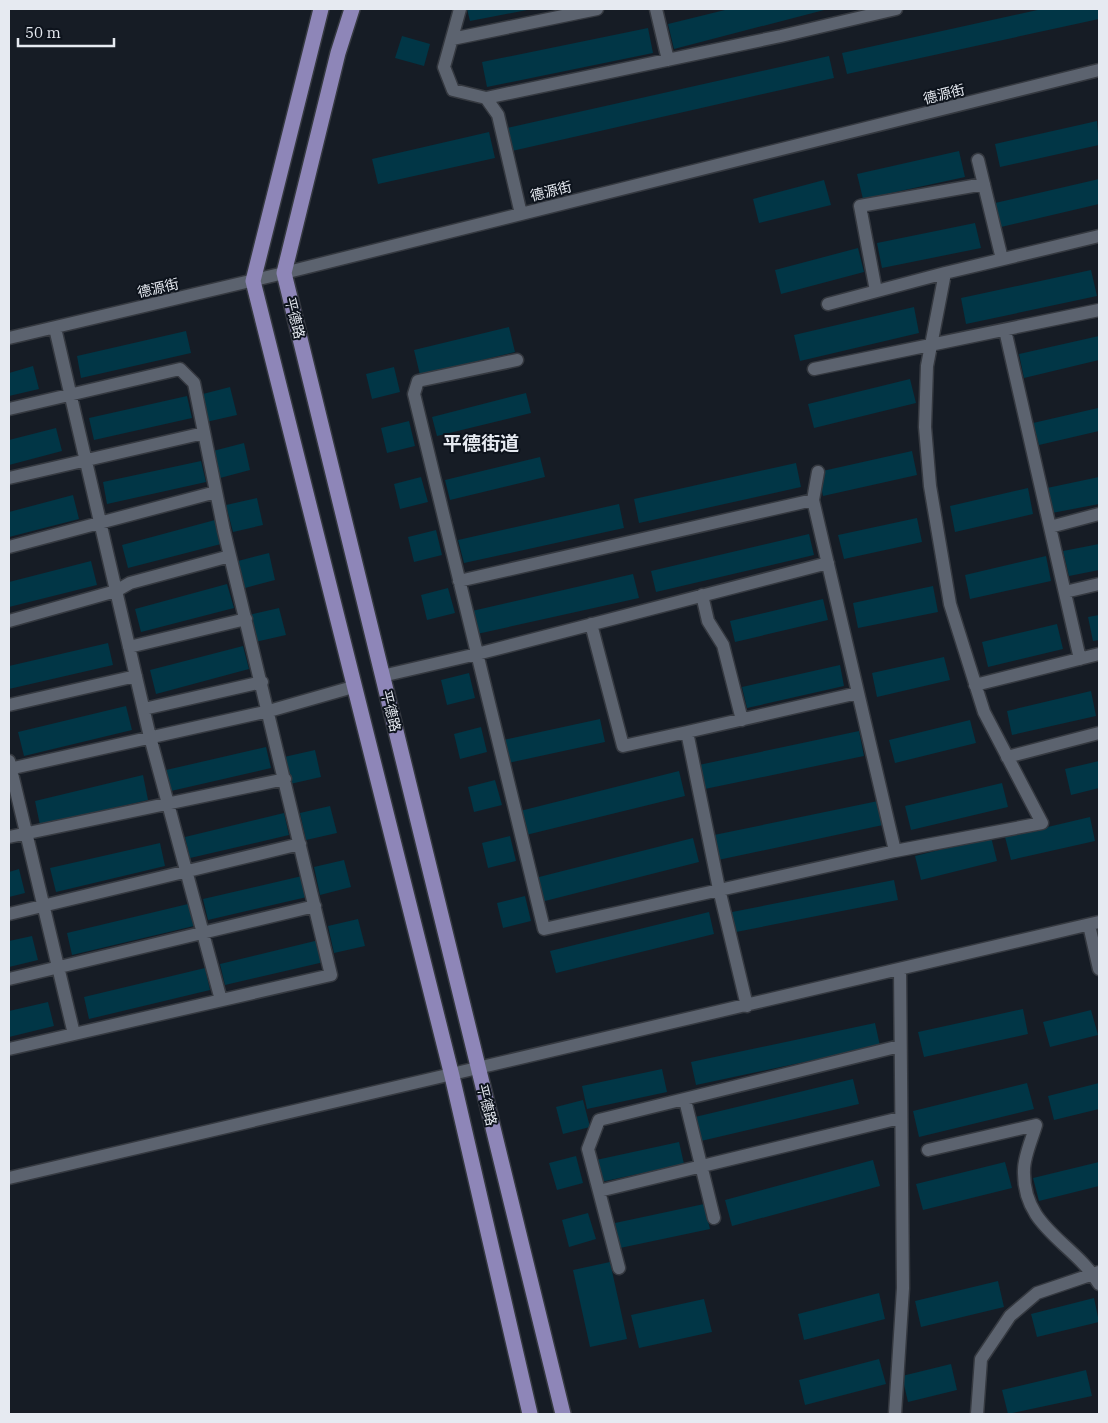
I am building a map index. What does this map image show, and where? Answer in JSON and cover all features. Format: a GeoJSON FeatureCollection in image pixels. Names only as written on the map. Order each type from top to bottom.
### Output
{"type":"FeatureCollection","features":[{"type":"Feature","properties":{"kind":"main road","name":"平德路"},"geometry":{"type":"LineString","coordinates":[[321,9],[253,281],[353,687],[452,1076],[530,1414]]}},
{"type":"Feature","properties":{"kind":"main road","name":"平德路"},"geometry":{"type":"LineString","coordinates":[[352,9],[338,53],[284,273],[563,1414]]}},
{"type":"Feature","properties":{"kind":"street"},"geometry":{"type":"LineString","coordinates":[[460,9],[444,68],[453,90],[486,98],[668,60],[849,14],[896,9]]}},
{"type":"Feature","properties":{"kind":"street"},"geometry":{"type":"LineString","coordinates":[[452,39],[597,9]]}},
{"type":"Feature","properties":{"kind":"street"},"geometry":{"type":"LineString","coordinates":[[656,9],[668,60]]}},
{"type":"Feature","properties":{"kind":"street","name":"德源街"},"geometry":{"type":"LineString","coordinates":[[9,338],[253,281],[1099,72]]}},
{"type":"Feature","properties":{"kind":"street"},"geometry":{"type":"LineString","coordinates":[[486,98],[498,115],[521,214]]}},
{"type":"Feature","properties":{"kind":"street"},"geometry":{"type":"LineString","coordinates":[[978,160],[1002,259]]}},
{"type":"Feature","properties":{"kind":"street"},"geometry":{"type":"LineString","coordinates":[[876,291],[860,206],[984,184]]}},
{"type":"Feature","properties":{"kind":"street"},"geometry":{"type":"LineString","coordinates":[[828,304],[945,273],[1099,236]]}},
{"type":"Feature","properties":{"kind":"street"},"geometry":{"type":"LineString","coordinates":[[518,360],[418,381],[414,394],[544,929],[895,851],[1042,823],[984,712],[950,604],[930,486],[925,427],[928,366],[945,273]]}},
{"type":"Feature","properties":{"kind":"street"},"geometry":{"type":"LineString","coordinates":[[814,369],[1099,310]]}},
{"type":"Feature","properties":{"kind":"street"},"geometry":{"type":"LineString","coordinates":[[55,328],[84,460],[150,737],[188,871],[221,1000]]}},
{"type":"Feature","properties":{"kind":"street"},"geometry":{"type":"LineString","coordinates":[[1005,330],[1080,659]]}},
{"type":"Feature","properties":{"kind":"street"},"geometry":{"type":"LineString","coordinates":[[9,409],[180,369],[194,383],[230,556],[269,711],[331,975],[9,1048]]}},
{"type":"Feature","properties":{"kind":"street"},"geometry":{"type":"LineString","coordinates":[[9,478],[204,433]]}},
{"type":"Feature","properties":{"kind":"street"},"geometry":{"type":"LineString","coordinates":[[818,472],[813,500],[895,851]]}},
{"type":"Feature","properties":{"kind":"street"},"geometry":{"type":"LineString","coordinates":[[9,547],[216,492]]}},
{"type":"Feature","properties":{"kind":"street"},"geometry":{"type":"LineString","coordinates":[[459,581],[813,500]]}},
{"type":"Feature","properties":{"kind":"street"},"geometry":{"type":"LineString","coordinates":[[1050,527],[1099,514]]}},
{"type":"Feature","properties":{"kind":"street"},"geometry":{"type":"LineString","coordinates":[[9,621],[116,591],[130,582],[230,556]]}},
{"type":"Feature","properties":{"kind":"street"},"geometry":{"type":"LineString","coordinates":[[382,676],[477,654],[828,563]]}},
{"type":"Feature","properties":{"kind":"street"},"geometry":{"type":"LineString","coordinates":[[1065,592],[1099,584]]}},
{"type":"Feature","properties":{"kind":"street"},"geometry":{"type":"LineString","coordinates":[[702,595],[708,621],[723,645],[742,720]]}},
{"type":"Feature","properties":{"kind":"street"},"geometry":{"type":"LineString","coordinates":[[129,647],[246,619]]}},
{"type":"Feature","properties":{"kind":"street"},"geometry":{"type":"LineString","coordinates":[[591,624],[623,746],[858,693]]}},
{"type":"Feature","properties":{"kind":"street"},"geometry":{"type":"LineString","coordinates":[[976,685],[1080,659],[1098,657]]}},
{"type":"Feature","properties":{"kind":"street"},"geometry":{"type":"LineString","coordinates":[[9,705],[136,676]]}},
{"type":"Feature","properties":{"kind":"street"},"geometry":{"type":"LineString","coordinates":[[144,709],[262,682]]}},
{"type":"Feature","properties":{"kind":"street"},"geometry":{"type":"LineString","coordinates":[[74,1034],[9,766],[269,711],[353,687]]}},
{"type":"Feature","properties":{"kind":"street"},"geometry":{"type":"LineString","coordinates":[[687,732],[719,889],[747,1006]]}},
{"type":"Feature","properties":{"kind":"street"},"geometry":{"type":"LineString","coordinates":[[1007,757],[1099,733]]}},
{"type":"Feature","properties":{"kind":"street"},"geometry":{"type":"LineString","coordinates":[[9,838],[285,779]]}},
{"type":"Feature","properties":{"kind":"street"},"geometry":{"type":"LineString","coordinates":[[9,914],[300,844]]}},
{"type":"Feature","properties":{"kind":"street"},"geometry":{"type":"LineString","coordinates":[[9,979],[315,906]]}},
{"type":"Feature","properties":{"kind":"street"},"geometry":{"type":"LineString","coordinates":[[9,1178],[478,1070],[1094,924],[1099,969]]}},
{"type":"Feature","properties":{"kind":"street"},"geometry":{"type":"LineString","coordinates":[[895,1414],[903,1288],[900,970]]}},
{"type":"Feature","properties":{"kind":"street"},"geometry":{"type":"LineString","coordinates":[[619,1268],[588,1149],[599,1120],[900,1046]]}},
{"type":"Feature","properties":{"kind":"street"},"geometry":{"type":"LineString","coordinates":[[685,1100],[703,1166],[714,1218]]}},
{"type":"Feature","properties":{"kind":"street"},"geometry":{"type":"LineString","coordinates":[[599,1191],[900,1118]]}},
{"type":"Feature","properties":{"kind":"street"},"geometry":{"type":"LineString","coordinates":[[928,1150],[1036,1126],[1024,1168],[1026,1194],[1040,1223],[1097,1277]]}},
{"type":"Feature","properties":{"kind":"street"},"geometry":{"type":"LineString","coordinates":[[977,1414],[981,1359],[1010,1316],[1037,1293],[1097,1277]]}},
{"type":"Feature","properties":{"kind":"building"},"geometry":{"type":"Polygon","coordinates":[[[467,9],[527,9],[527,10],[470,21],[467,9]]]}},
{"type":"Feature","properties":{"kind":"building"},"geometry":{"type":"Polygon","coordinates":[[[729,9],[828,9],[674,49],[668,24],[729,9]]]}},
{"type":"Feature","properties":{"kind":"building"},"geometry":{"type":"Polygon","coordinates":[[[1042,9],[1099,9],[1099,19],[847,74],[842,53],[1042,9]]]}},
{"type":"Feature","properties":{"kind":"building"},"geometry":{"type":"Polygon","coordinates":[[[648,28],[653,53],[487,87],[482,62],[648,28]]]}},
{"type":"Feature","properties":{"kind":"building"},"geometry":{"type":"Polygon","coordinates":[[[402,36],[430,44],[424,66],[395,58],[402,36]]]}},
{"type":"Feature","properties":{"kind":"building"},"geometry":{"type":"Polygon","coordinates":[[[829,56],[834,78],[512,151],[507,128],[829,56]]]}},
{"type":"Feature","properties":{"kind":"building"},"geometry":{"type":"Polygon","coordinates":[[[1097,121],[1099,145],[1000,167],[995,144],[1097,121]]]}},
{"type":"Feature","properties":{"kind":"building"},"geometry":{"type":"Polygon","coordinates":[[[489,132],[495,158],[378,184],[372,159],[489,132]]]}},
{"type":"Feature","properties":{"kind":"building"},"geometry":{"type":"Polygon","coordinates":[[[959,151],[965,177],[863,199],[857,174],[959,151]]]}},
{"type":"Feature","properties":{"kind":"building"},"geometry":{"type":"Polygon","coordinates":[[[1099,179],[1099,204],[1001,227],[995,203],[1099,179]]]}},
{"type":"Feature","properties":{"kind":"building"},"geometry":{"type":"Polygon","coordinates":[[[824,180],[831,205],[759,223],[753,199],[824,180]]]}},
{"type":"Feature","properties":{"kind":"building"},"geometry":{"type":"Polygon","coordinates":[[[975,223],[981,248],[882,268],[877,243],[975,223]]]}},
{"type":"Feature","properties":{"kind":"building"},"geometry":{"type":"Polygon","coordinates":[[[858,248],[864,272],[781,294],[775,270],[858,248]]]}},
{"type":"Feature","properties":{"kind":"building"},"geometry":{"type":"Polygon","coordinates":[[[1091,270],[1097,296],[966,324],[961,298],[1091,270]]]}},
{"type":"Feature","properties":{"kind":"building"},"geometry":{"type":"Polygon","coordinates":[[[914,307],[919,333],[800,361],[794,335],[914,307]]]}},
{"type":"Feature","properties":{"kind":"building"},"geometry":{"type":"Polygon","coordinates":[[[509,327],[515,352],[420,375],[414,350],[509,327]]]}},
{"type":"Feature","properties":{"kind":"building"},"geometry":{"type":"Polygon","coordinates":[[[186,331],[191,353],[81,378],[77,356],[186,331]]]}},
{"type":"Feature","properties":{"kind":"building"},"geometry":{"type":"Polygon","coordinates":[[[1099,336],[1099,360],[1024,378],[1019,354],[1099,336]]]}},
{"type":"Feature","properties":{"kind":"building"},"geometry":{"type":"Polygon","coordinates":[[[33,366],[39,389],[9,396],[9,373],[33,366]]]}},
{"type":"Feature","properties":{"kind":"building"},"geometry":{"type":"Polygon","coordinates":[[[394,367],[400,392],[372,399],[366,374],[394,367]]]}},
{"type":"Feature","properties":{"kind":"building"},"geometry":{"type":"Polygon","coordinates":[[[910,379],[916,403],[814,428],[808,404],[910,379]]]}},
{"type":"Feature","properties":{"kind":"building"},"geometry":{"type":"Polygon","coordinates":[[[230,387],[237,415],[206,422],[199,395],[230,387]]]}},
{"type":"Feature","properties":{"kind":"building"},"geometry":{"type":"Polygon","coordinates":[[[526,393],[531,413],[437,436],[432,417],[526,393]]]}},
{"type":"Feature","properties":{"kind":"building"},"geometry":{"type":"Polygon","coordinates":[[[187,396],[192,418],[94,440],[89,418],[187,396]]]}},
{"type":"Feature","properties":{"kind":"building"},"geometry":{"type":"Polygon","coordinates":[[[1098,408],[1099,431],[1039,445],[1033,423],[1098,408]]]}},
{"type":"Feature","properties":{"kind":"building"},"geometry":{"type":"Polygon","coordinates":[[[409,421],[415,446],[387,453],[381,428],[409,421]]]}},
{"type":"Feature","properties":{"kind":"building"},"geometry":{"type":"Polygon","coordinates":[[[56,428],[62,451],[9,465],[9,440],[56,428]]]}},
{"type":"Feature","properties":{"kind":"building"},"geometry":{"type":"Polygon","coordinates":[[[244,443],[250,470],[220,478],[213,451],[244,443]]]}},
{"type":"Feature","properties":{"kind":"building"},"geometry":{"type":"Polygon","coordinates":[[[912,451],[917,475],[823,496],[818,472],[912,451]]]}},
{"type":"Feature","properties":{"kind":"building"},"geometry":{"type":"Polygon","coordinates":[[[540,457],[545,477],[450,500],[445,480],[540,457]]]}},
{"type":"Feature","properties":{"kind":"building"},"geometry":{"type":"Polygon","coordinates":[[[201,461],[206,482],[107,504],[103,482],[201,461]]]}},
{"type":"Feature","properties":{"kind":"building"},"geometry":{"type":"Polygon","coordinates":[[[796,463],[801,487],[639,523],[634,499],[796,463]]]}},
{"type":"Feature","properties":{"kind":"building"},"geometry":{"type":"Polygon","coordinates":[[[421,477],[428,502],[400,509],[394,484],[421,477]]]}},
{"type":"Feature","properties":{"kind":"building"},"geometry":{"type":"Polygon","coordinates":[[[1099,477],[1099,504],[1052,513],[1047,488],[1099,477]]]}},
{"type":"Feature","properties":{"kind":"building"},"geometry":{"type":"Polygon","coordinates":[[[1028,488],[1033,514],[955,532],[950,506],[1028,488]]]}},
{"type":"Feature","properties":{"kind":"building"},"geometry":{"type":"Polygon","coordinates":[[[73,495],[79,519],[9,537],[9,512],[73,495]]]}},
{"type":"Feature","properties":{"kind":"building"},"geometry":{"type":"Polygon","coordinates":[[[257,498],[263,525],[233,532],[226,505],[257,498]]]}},
{"type":"Feature","properties":{"kind":"building"},"geometry":{"type":"Polygon","coordinates":[[[619,504],[624,528],[464,563],[458,540],[619,504]]]}},
{"type":"Feature","properties":{"kind":"building"},"geometry":{"type":"Polygon","coordinates":[[[917,518],[922,542],[844,559],[838,535],[917,518]]]}},
{"type":"Feature","properties":{"kind":"building"},"geometry":{"type":"Polygon","coordinates":[[[215,520],[221,544],[128,568],[122,545],[215,520]]]}},
{"type":"Feature","properties":{"kind":"building"},"geometry":{"type":"Polygon","coordinates":[[[436,530],[442,555],[414,562],[408,537],[436,530]]]}},
{"type":"Feature","properties":{"kind":"building"},"geometry":{"type":"Polygon","coordinates":[[[809,534],[814,555],[656,592],[651,571],[809,534]]]}},
{"type":"Feature","properties":{"kind":"building"},"geometry":{"type":"Polygon","coordinates":[[[1099,544],[1099,570],[1069,576],[1063,551],[1099,544]]]}},
{"type":"Feature","properties":{"kind":"building"},"geometry":{"type":"Polygon","coordinates":[[[269,553],[275,580],[245,588],[238,561],[269,553]]]}},
{"type":"Feature","properties":{"kind":"building"},"geometry":{"type":"Polygon","coordinates":[[[1046,556],[1051,581],[970,599],[965,575],[1046,556]]]}},
{"type":"Feature","properties":{"kind":"building"},"geometry":{"type":"Polygon","coordinates":[[[91,561],[97,585],[9,607],[9,582],[91,561]]]}},
{"type":"Feature","properties":{"kind":"building"},"geometry":{"type":"Polygon","coordinates":[[[633,574],[639,598],[477,634],[472,611],[633,574]]]}},
{"type":"Feature","properties":{"kind":"building"},"geometry":{"type":"Polygon","coordinates":[[[227,584],[234,608],[141,632],[135,609],[227,584]]]}},
{"type":"Feature","properties":{"kind":"building"},"geometry":{"type":"Polygon","coordinates":[[[933,586],[938,612],[858,628],[853,603],[933,586]]]}},
{"type":"Feature","properties":{"kind":"building"},"geometry":{"type":"Polygon","coordinates":[[[448,588],[455,613],[427,620],[421,595],[448,588]]]}},
{"type":"Feature","properties":{"kind":"building"},"geometry":{"type":"Polygon","coordinates":[[[823,599],[828,620],[735,642],[730,621],[823,599]]]}},
{"type":"Feature","properties":{"kind":"building"},"geometry":{"type":"Polygon","coordinates":[[[279,608],[286,635],[255,642],[249,615],[279,608]]]}},
{"type":"Feature","properties":{"kind":"building"},"geometry":{"type":"Polygon","coordinates":[[[1099,615],[1099,640],[1093,641],[1088,617],[1099,615]]]}},
{"type":"Feature","properties":{"kind":"building"},"geometry":{"type":"Polygon","coordinates":[[[1057,624],[1063,649],[988,667],[982,642],[1057,624]]]}},
{"type":"Feature","properties":{"kind":"building"},"geometry":{"type":"Polygon","coordinates":[[[108,643],[113,665],[9,689],[9,666],[108,643]]]}},
{"type":"Feature","properties":{"kind":"building"},"geometry":{"type":"Polygon","coordinates":[[[243,646],[249,669],[156,694],[150,670],[243,646]]]}},
{"type":"Feature","properties":{"kind":"building"},"geometry":{"type":"Polygon","coordinates":[[[944,657],[950,680],[877,697],[872,673],[944,657]]]}},
{"type":"Feature","properties":{"kind":"building"},"geometry":{"type":"Polygon","coordinates":[[[840,665],[844,686],[747,708],[742,687],[840,665]]]}},
{"type":"Feature","properties":{"kind":"building"},"geometry":{"type":"Polygon","coordinates":[[[469,673],[475,698],[447,705],[441,680],[469,673]]]}},
{"type":"Feature","properties":{"kind":"building"},"geometry":{"type":"Polygon","coordinates":[[[1091,691],[1096,716],[1012,735],[1007,711],[1091,691]]]}},
{"type":"Feature","properties":{"kind":"building"},"geometry":{"type":"Polygon","coordinates":[[[126,706],[132,730],[24,756],[18,732],[126,706]]]}},
{"type":"Feature","properties":{"kind":"building"},"geometry":{"type":"Polygon","coordinates":[[[600,719],[605,742],[508,763],[503,740],[600,719]]]}},
{"type":"Feature","properties":{"kind":"building"},"geometry":{"type":"Polygon","coordinates":[[[970,720],[976,743],[895,763],[889,740],[970,720]]]}},
{"type":"Feature","properties":{"kind":"building"},"geometry":{"type":"Polygon","coordinates":[[[481,727],[487,752],[460,759],[454,734],[481,727]]]}},
{"type":"Feature","properties":{"kind":"building"},"geometry":{"type":"Polygon","coordinates":[[[859,731],[864,756],[700,790],[694,766],[859,731]]]}},
{"type":"Feature","properties":{"kind":"building"},"geometry":{"type":"Polygon","coordinates":[[[266,747],[271,768],[171,791],[166,770],[266,747]]]}},
{"type":"Feature","properties":{"kind":"building"},"geometry":{"type":"Polygon","coordinates":[[[315,750],[321,777],[290,784],[284,757],[315,750]]]}},
{"type":"Feature","properties":{"kind":"building"},"geometry":{"type":"Polygon","coordinates":[[[1099,761],[1099,788],[1071,795],[1065,769],[1099,761]]]}},
{"type":"Feature","properties":{"kind":"building"},"geometry":{"type":"Polygon","coordinates":[[[679,771],[685,796],[526,835],[520,811],[679,771]]]}},
{"type":"Feature","properties":{"kind":"building"},"geometry":{"type":"Polygon","coordinates":[[[143,775],[148,800],[40,825],[35,801],[143,775]]]}},
{"type":"Feature","properties":{"kind":"building"},"geometry":{"type":"Polygon","coordinates":[[[495,780],[502,805],[474,812],[468,787],[495,780]]]}},
{"type":"Feature","properties":{"kind":"building"},"geometry":{"type":"Polygon","coordinates":[[[1002,783],[1008,807],[911,830],[905,806],[1002,783]]]}},
{"type":"Feature","properties":{"kind":"building"},"geometry":{"type":"Polygon","coordinates":[[[878,801],[883,825],[718,860],[714,835],[878,801]]]}},
{"type":"Feature","properties":{"kind":"building"},"geometry":{"type":"Polygon","coordinates":[[[330,806],[337,833],[306,840],[300,813],[330,806]]]}},
{"type":"Feature","properties":{"kind":"building"},"geometry":{"type":"Polygon","coordinates":[[[284,813],[289,835],[190,858],[185,837],[284,813]]]}},
{"type":"Feature","properties":{"kind":"building"},"geometry":{"type":"Polygon","coordinates":[[[1090,817],[1095,841],[1011,860],[1005,837],[1090,817]]]}},
{"type":"Feature","properties":{"kind":"building"},"geometry":{"type":"Polygon","coordinates":[[[510,836],[516,861],[488,868],[482,843],[510,836]]]}},
{"type":"Feature","properties":{"kind":"building"},"geometry":{"type":"Polygon","coordinates":[[[991,837],[997,861],[921,880],[915,856],[991,837]]]}},
{"type":"Feature","properties":{"kind":"building"},"geometry":{"type":"Polygon","coordinates":[[[693,838],[699,862],[541,902],[535,878],[693,838]]]}},
{"type":"Feature","properties":{"kind":"building"},"geometry":{"type":"Polygon","coordinates":[[[160,843],[165,866],[56,892],[50,868],[160,843]]]}},
{"type":"Feature","properties":{"kind":"building"},"geometry":{"type":"Polygon","coordinates":[[[344,860],[351,887],[320,895],[314,867],[344,860]]]}},
{"type":"Feature","properties":{"kind":"building"},"geometry":{"type":"Polygon","coordinates":[[[19,869],[25,893],[9,897],[9,872],[19,869]]]}},
{"type":"Feature","properties":{"kind":"building"},"geometry":{"type":"Polygon","coordinates":[[[302,876],[307,897],[208,920],[203,899],[302,876]]]}},
{"type":"Feature","properties":{"kind":"building"},"geometry":{"type":"Polygon","coordinates":[[[894,880],[898,900],[731,933],[727,913],[894,880]]]}},
{"type":"Feature","properties":{"kind":"building"},"geometry":{"type":"Polygon","coordinates":[[[525,896],[531,921],[503,928],[497,903],[525,896]]]}},
{"type":"Feature","properties":{"kind":"building"},"geometry":{"type":"Polygon","coordinates":[[[188,904],[194,926],[72,955],[67,933],[188,904]]]}},
{"type":"Feature","properties":{"kind":"building"},"geometry":{"type":"Polygon","coordinates":[[[709,912],[714,934],[556,973],[550,951],[709,912]]]}},
{"type":"Feature","properties":{"kind":"building"},"geometry":{"type":"Polygon","coordinates":[[[358,919],[365,946],[334,953],[328,926],[358,919]]]}},
{"type":"Feature","properties":{"kind":"building"},"geometry":{"type":"Polygon","coordinates":[[[32,936],[38,960],[9,967],[9,941],[32,936]]]}},
{"type":"Feature","properties":{"kind":"building"},"geometry":{"type":"Polygon","coordinates":[[[319,940],[324,962],[225,985],[220,964],[319,940]]]}},
{"type":"Feature","properties":{"kind":"building"},"geometry":{"type":"Polygon","coordinates":[[[205,968],[210,990],[89,1019],[84,997],[205,968]]]}},
{"type":"Feature","properties":{"kind":"building"},"geometry":{"type":"Polygon","coordinates":[[[48,1002],[54,1026],[9,1037],[9,1011],[48,1002]]]}},
{"type":"Feature","properties":{"kind":"building"},"geometry":{"type":"Polygon","coordinates":[[[1023,1009],[1028,1034],[924,1057],[918,1032],[1023,1009]]]}},
{"type":"Feature","properties":{"kind":"building"},"geometry":{"type":"Polygon","coordinates":[[[1091,1010],[1098,1035],[1050,1047],[1043,1022],[1091,1010]]]}},
{"type":"Feature","properties":{"kind":"building"},"geometry":{"type":"Polygon","coordinates":[[[875,1023],[880,1046],[696,1085],[691,1062],[875,1023]]]}},
{"type":"Feature","properties":{"kind":"building"},"geometry":{"type":"Polygon","coordinates":[[[662,1069],[667,1092],[587,1109],[582,1086],[662,1069]]]}},
{"type":"Feature","properties":{"kind":"building"},"geometry":{"type":"Polygon","coordinates":[[[853,1079],[859,1104],[701,1141],[695,1117],[853,1079]]]}},
{"type":"Feature","properties":{"kind":"building"},"geometry":{"type":"Polygon","coordinates":[[[1027,1083],[1034,1109],[919,1137],[913,1111],[1027,1083]]]}},
{"type":"Feature","properties":{"kind":"building"},"geometry":{"type":"Polygon","coordinates":[[[1099,1083],[1099,1109],[1054,1120],[1048,1096],[1099,1083]]]}},
{"type":"Feature","properties":{"kind":"building"},"geometry":{"type":"Polygon","coordinates":[[[583,1100],[590,1127],[563,1134],[556,1107],[583,1100]]]}},
{"type":"Feature","properties":{"kind":"building"},"geometry":{"type":"Polygon","coordinates":[[[679,1142],[684,1164],[601,1182],[596,1160],[679,1142]]]}},
{"type":"Feature","properties":{"kind":"building"},"geometry":{"type":"Polygon","coordinates":[[[576,1156],[583,1183],[557,1190],[549,1163],[576,1156]]]}},
{"type":"Feature","properties":{"kind":"building"},"geometry":{"type":"Polygon","coordinates":[[[873,1160],[880,1186],[732,1226],[725,1200],[873,1160]]]}},
{"type":"Feature","properties":{"kind":"building"},"geometry":{"type":"Polygon","coordinates":[[[1005,1162],[1012,1188],[923,1210],[916,1184],[1005,1162]]]}},
{"type":"Feature","properties":{"kind":"building"},"geometry":{"type":"Polygon","coordinates":[[[1099,1162],[1099,1186],[1039,1201],[1033,1178],[1099,1162]]]}},
{"type":"Feature","properties":{"kind":"building"},"geometry":{"type":"Polygon","coordinates":[[[704,1204],[710,1229],[620,1248],[615,1223],[704,1204]]]}},
{"type":"Feature","properties":{"kind":"building"},"geometry":{"type":"Polygon","coordinates":[[[588,1213],[596,1239],[569,1247],[562,1220],[588,1213]]]}},
{"type":"Feature","properties":{"kind":"building"},"geometry":{"type":"Polygon","coordinates":[[[610,1262],[627,1339],[590,1347],[573,1270],[610,1262]]]}},
{"type":"Feature","properties":{"kind":"building"},"geometry":{"type":"Polygon","coordinates":[[[998,1281],[1004,1307],[921,1327],[915,1301],[998,1281]]]}},
{"type":"Feature","properties":{"kind":"building"},"geometry":{"type":"Polygon","coordinates":[[[879,1293],[885,1319],[804,1340],[798,1314],[879,1293]]]}},
{"type":"Feature","properties":{"kind":"building"},"geometry":{"type":"Polygon","coordinates":[[[1094,1298],[1099,1322],[1037,1337],[1031,1314],[1094,1298]]]}},
{"type":"Feature","properties":{"kind":"building"},"geometry":{"type":"Polygon","coordinates":[[[704,1299],[712,1332],[639,1348],[631,1315],[704,1299]]]}},
{"type":"Feature","properties":{"kind":"building"},"geometry":{"type":"Polygon","coordinates":[[[879,1359],[886,1384],[805,1405],[799,1380],[879,1359]]]}},
{"type":"Feature","properties":{"kind":"building"},"geometry":{"type":"Polygon","coordinates":[[[951,1364],[957,1390],[908,1402],[902,1376],[951,1364]]]}},
{"type":"Feature","properties":{"kind":"building"},"geometry":{"type":"Polygon","coordinates":[[[1086,1370],[1092,1396],[1008,1414],[1002,1390],[1086,1370]]]}},
{"type":"Feature","properties":{"kind":"district","name":"平德街道"},"geometry":{"type":"Point","coordinates":[481,443]}}]}
